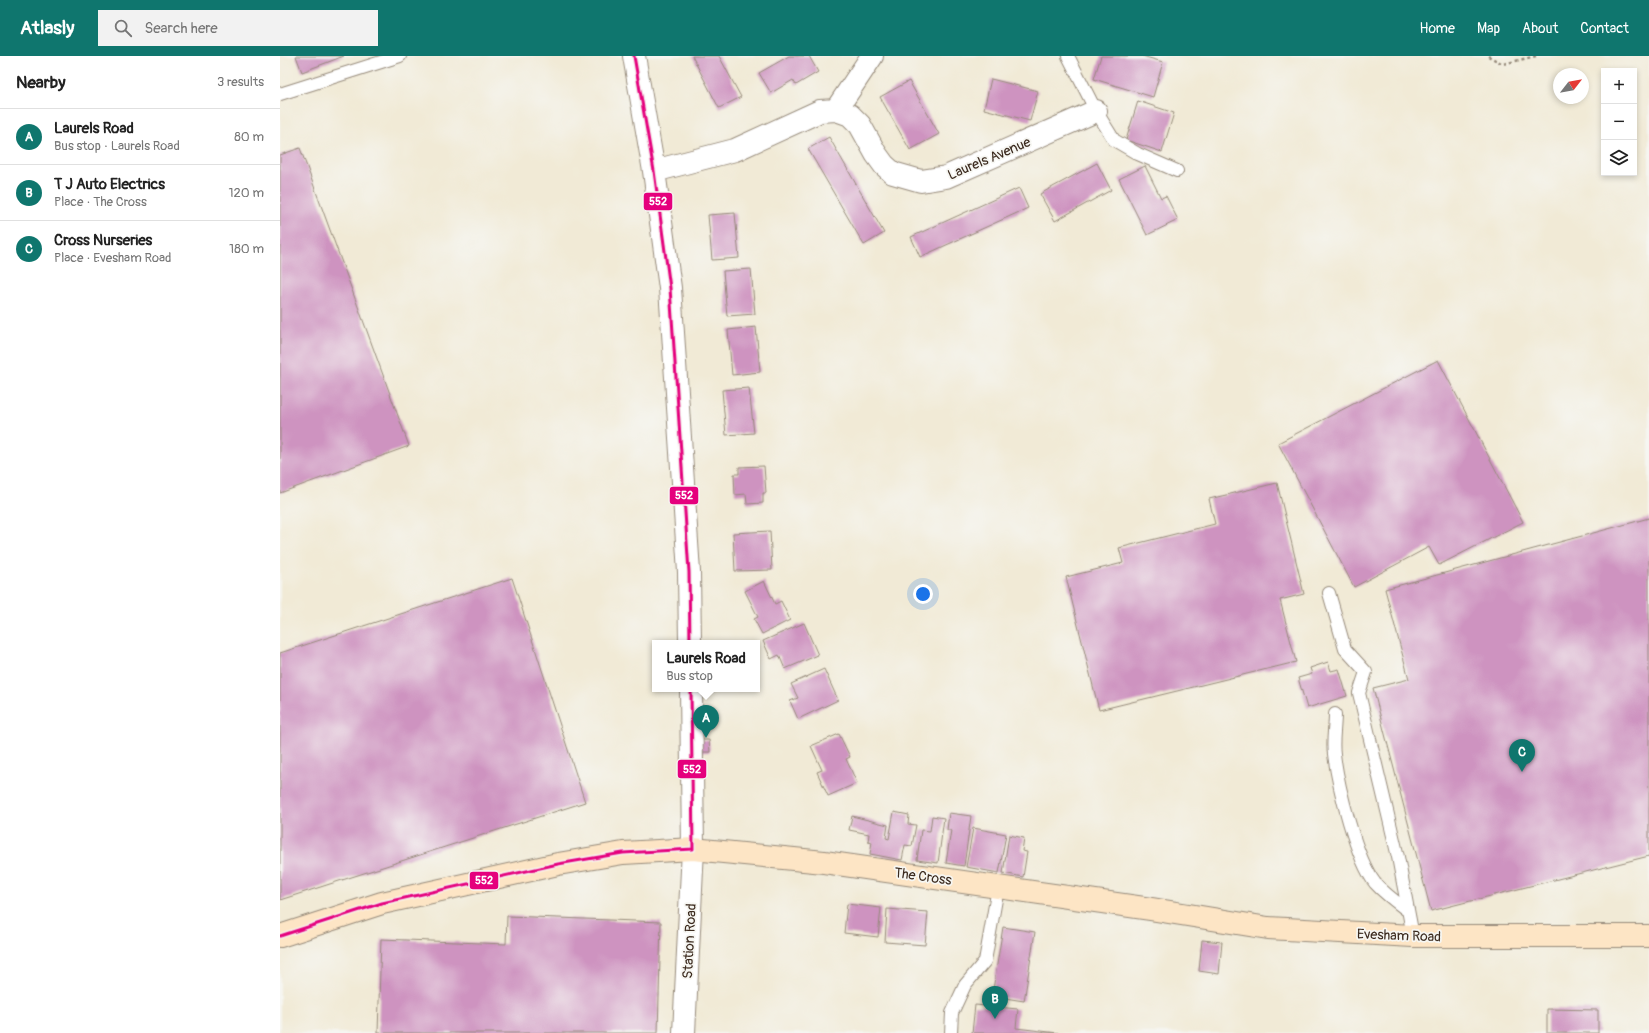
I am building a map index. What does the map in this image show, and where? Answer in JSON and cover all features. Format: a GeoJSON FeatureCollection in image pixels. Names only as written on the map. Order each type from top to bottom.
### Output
{"type":"FeatureCollection","features":[{"type":"Feature","properties":{"kind":"main road","name":"The Cross"},"geometry":{"type":"LineString","coordinates":[[693,849],[824,862],[1151,909]]}},
{"type":"Feature","properties":{"kind":"main road"},"geometry":{"type":"LineString","coordinates":[[280,936],[382,903],[558,864],[623,853],[693,849]]}},
{"type":"Feature","properties":{"kind":"main road","name":"Evesham Road"},"geometry":{"type":"LineString","coordinates":[[1151,909],[1268,928],[1413,936],[1649,936]]}},
{"type":"Feature","properties":{"kind":"street"},"geometry":{"type":"LineString","coordinates":[[634,56],[654,171],[670,288],[689,572],[690,640]]}},
{"type":"Feature","properties":{"kind":"street"},"geometry":{"type":"LineString","coordinates":[[654,171],[735,150],[820,111],[836,110],[872,56]]}},
{"type":"Feature","properties":{"kind":"street","name":"Laurels Avenue"},"geometry":{"type":"LineString","coordinates":[[836,110],[850,116],[860,125],[876,154],[884,165],[893,173],[921,181],[946,177],[1096,111]]}},
{"type":"Feature","properties":{"kind":"street","name":"Station Road"},"geometry":{"type":"LineString","coordinates":[[684,1033],[693,849],[691,692]]}},
{"type":"Feature","properties":{"kind":"lane"},"geometry":{"type":"LineString","coordinates":[[280,94],[400,56]]}},
{"type":"Feature","properties":{"kind":"lane"},"geometry":{"type":"LineString","coordinates":[[1068,56],[1096,111],[1114,140],[1138,154],[1176,171]]}},
{"type":"Feature","properties":{"kind":"lane"},"geometry":{"type":"LineString","coordinates":[[1329,593],[1345,649],[1366,672],[1359,693],[1398,856],[1413,936]]}},
{"type":"Feature","properties":{"kind":"lane"},"geometry":{"type":"LineString","coordinates":[[1335,714],[1334,753],[1344,803],[1361,857],[1374,882],[1390,898],[1408,911]]}},
{"type":"Feature","properties":{"kind":"lane"},"geometry":{"type":"LineString","coordinates":[[951,1033],[952,1013],[965,985],[985,961],[998,888]]}},
{"type":"Feature","properties":{"kind":"path"},"geometry":{"type":"LineString","coordinates":[[1488,56],[1503,64],[1536,56]]}},
{"type":"Feature","properties":{"kind":"building"},"geometry":{"type":"Polygon","coordinates":[[[296,56],[344,56],[302,72],[296,56]]]}},
{"type":"Feature","properties":{"kind":"building"},"geometry":{"type":"Polygon","coordinates":[[[692,56],[719,56],[741,97],[719,108],[692,56]]]}},
{"type":"Feature","properties":{"kind":"building"},"geometry":{"type":"Polygon","coordinates":[[[789,56],[809,56],[818,72],[796,85],[793,80],[771,93],[759,73],[789,56]]]}},
{"type":"Feature","properties":{"kind":"building"},"geometry":{"type":"Polygon","coordinates":[[[1101,56],[1142,56],[1163,62],[1153,97],[1094,79],[1101,56]]]}},
{"type":"Feature","properties":{"kind":"building"},"geometry":{"type":"Polygon","coordinates":[[[991,79],[1038,91],[1030,121],[984,109],[991,79]]]}},
{"type":"Feature","properties":{"kind":"building"},"geometry":{"type":"Polygon","coordinates":[[[909,81],[939,134],[910,150],[880,97],[909,81]]]}},
{"type":"Feature","properties":{"kind":"building"},"geometry":{"type":"Polygon","coordinates":[[[1138,101],[1174,113],[1162,152],[1126,140],[1138,101]]]}},
{"type":"Feature","properties":{"kind":"building"},"geometry":{"type":"Polygon","coordinates":[[[829,137],[884,233],[864,245],[808,149],[829,137]]]}},
{"type":"Feature","properties":{"kind":"building"},"geometry":{"type":"Polygon","coordinates":[[[300,148],[409,446],[280,493],[280,155],[300,148]]]}},
{"type":"Feature","properties":{"kind":"building"},"geometry":{"type":"Polygon","coordinates":[[[1097,163],[1111,190],[1055,221],[1040,194],[1097,163]]]}},
{"type":"Feature","properties":{"kind":"building"},"geometry":{"type":"Polygon","coordinates":[[[1145,166],[1161,198],[1166,196],[1178,220],[1147,235],[1119,179],[1145,166]]]}},
{"type":"Feature","properties":{"kind":"building"},"geometry":{"type":"Polygon","coordinates":[[[1019,188],[1028,208],[920,257],[911,237],[1019,188]]]}},
{"type":"Feature","properties":{"kind":"building"},"geometry":{"type":"Polygon","coordinates":[[[735,213],[739,258],[712,260],[708,215],[735,213]]]}},
{"type":"Feature","properties":{"kind":"building"},"geometry":{"type":"Polygon","coordinates":[[[751,269],[755,314],[727,316],[723,271],[751,269]]]}},
{"type":"Feature","properties":{"kind":"building"},"geometry":{"type":"Polygon","coordinates":[[[756,327],[760,372],[732,375],[728,330],[756,327]]]}},
{"type":"Feature","properties":{"kind":"building"},"geometry":{"type":"Polygon","coordinates":[[[1438,360],[1523,522],[1439,565],[1429,547],[1354,587],[1278,443],[1438,360]]]}},
{"type":"Feature","properties":{"kind":"building"},"geometry":{"type":"Polygon","coordinates":[[[749,388],[754,433],[726,435],[722,390],[749,388]]]}},
{"type":"Feature","properties":{"kind":"building"},"geometry":{"type":"Polygon","coordinates":[[[764,466],[766,493],[763,493],[763,503],[747,504],[746,494],[735,495],[734,474],[739,474],[739,467],[764,466]]]}},
{"type":"Feature","properties":{"kind":"building"},"geometry":{"type":"Polygon","coordinates":[[[1277,483],[1304,594],[1280,600],[1296,662],[1099,710],[1066,577],[1123,563],[1119,548],[1215,524],[1209,499],[1277,483]]]}},
{"type":"Feature","properties":{"kind":"building"},"geometry":{"type":"Polygon","coordinates":[[[1649,518],[1649,856],[1431,911],[1373,688],[1409,679],[1385,589],[1649,518]]]}},
{"type":"Feature","properties":{"kind":"building"},"geometry":{"type":"Polygon","coordinates":[[[770,531],[772,570],[735,571],[733,533],[770,531]]]}},
{"type":"Feature","properties":{"kind":"building"},"geometry":{"type":"Polygon","coordinates":[[[512,578],[585,802],[280,900],[280,653],[512,578]]]}},
{"type":"Feature","properties":{"kind":"building"},"geometry":{"type":"Polygon","coordinates":[[[764,581],[775,604],[781,601],[790,620],[762,634],[754,619],[758,617],[745,591],[764,581]]]}},
{"type":"Feature","properties":{"kind":"building"},"geometry":{"type":"Polygon","coordinates":[[[804,623],[818,655],[785,669],[779,655],[771,659],[763,641],[804,623]]]}},
{"type":"Feature","properties":{"kind":"building"},"geometry":{"type":"Polygon","coordinates":[[[1328,662],[1331,671],[1339,669],[1347,696],[1307,708],[1298,678],[1312,674],[1310,668],[1328,662]]]}},
{"type":"Feature","properties":{"kind":"building"},"geometry":{"type":"Polygon","coordinates":[[[824,669],[838,700],[798,719],[790,701],[798,698],[791,684],[824,669]]]}},
{"type":"Feature","properties":{"kind":"building"},"geometry":{"type":"Polygon","coordinates":[[[839,734],[850,757],[846,759],[857,783],[828,796],[817,772],[822,770],[811,746],[839,734]]]}},
{"type":"Feature","properties":{"kind":"building"},"geometry":{"type":"Polygon","coordinates":[[[700,740],[709,740],[710,752],[701,752],[700,740]]]}},
{"type":"Feature","properties":{"kind":"building"},"geometry":{"type":"Polygon","coordinates":[[[894,812],[909,815],[908,824],[916,825],[912,846],[905,845],[902,860],[870,854],[872,842],[868,841],[869,834],[849,830],[852,816],[888,825],[886,838],[889,839],[894,812]]]}},
{"type":"Feature","properties":{"kind":"building"},"geometry":{"type":"Polygon","coordinates":[[[949,813],[971,816],[964,866],[946,863],[951,830],[947,830],[949,813]]]}},
{"type":"Feature","properties":{"kind":"building"},"geometry":{"type":"Polygon","coordinates":[[[932,816],[944,818],[938,863],[917,860],[921,830],[930,831],[932,816]]]}},
{"type":"Feature","properties":{"kind":"building"},"geometry":{"type":"Polygon","coordinates":[[[973,828],[1006,834],[999,873],[966,867],[973,828]]]}},
{"type":"Feature","properties":{"kind":"building"},"geometry":{"type":"Polygon","coordinates":[[[1009,835],[1024,838],[1022,851],[1027,852],[1023,877],[1003,873],[1009,835]]]}},
{"type":"Feature","properties":{"kind":"building"},"geometry":{"type":"Polygon","coordinates":[[[847,904],[881,908],[878,937],[844,933],[847,904]]]}},
{"type":"Feature","properties":{"kind":"building"},"geometry":{"type":"Polygon","coordinates":[[[887,909],[928,912],[925,945],[885,942],[887,909]]]}},
{"type":"Feature","properties":{"kind":"building"},"geometry":{"type":"Polygon","coordinates":[[[507,916],[661,922],[658,1033],[378,1033],[381,939],[506,944],[507,916]]]}},
{"type":"Feature","properties":{"kind":"building"},"geometry":{"type":"Polygon","coordinates":[[[1003,927],[1035,932],[1024,1001],[992,996],[1003,927]]]}},
{"type":"Feature","properties":{"kind":"building"},"geometry":{"type":"Polygon","coordinates":[[[1202,940],[1222,942],[1219,974],[1199,971],[1202,940]]]}},
{"type":"Feature","properties":{"kind":"building"},"geometry":{"type":"Polygon","coordinates":[[[975,1005],[1018,1009],[1016,1028],[1058,1033],[972,1033],[975,1005]]]}},
{"type":"Feature","properties":{"kind":"building"},"geometry":{"type":"Polygon","coordinates":[[[1547,1009],[1598,1010],[1598,1033],[1547,1033],[1547,1009]]]}},
{"type":"Feature","properties":{"kind":"transit line","name":"552"},"geometry":{"type":"LineString","coordinates":[[634,56],[654,171],[670,288],[689,572],[690,640]]}},
{"type":"Feature","properties":{"kind":"transit line","name":"552"},"geometry":{"type":"LineString","coordinates":[[691,692],[693,849]]}},
{"type":"Feature","properties":{"kind":"transit line","name":"552"},"geometry":{"type":"LineString","coordinates":[[280,936],[382,903],[558,864],[623,853],[693,849]]}},
{"type":"Feature","properties":{"kind":"place","name":"Laurels Road"},"geometry":{"type":"Point","coordinates":[706,738]}},
{"type":"Feature","properties":{"kind":"place","name":"Cross Nurseries"},"geometry":{"type":"Point","coordinates":[1522,772]}},
{"type":"Feature","properties":{"kind":"place","name":"T J Auto Electrics"},"geometry":{"type":"Point","coordinates":[995,1019]}}]}
